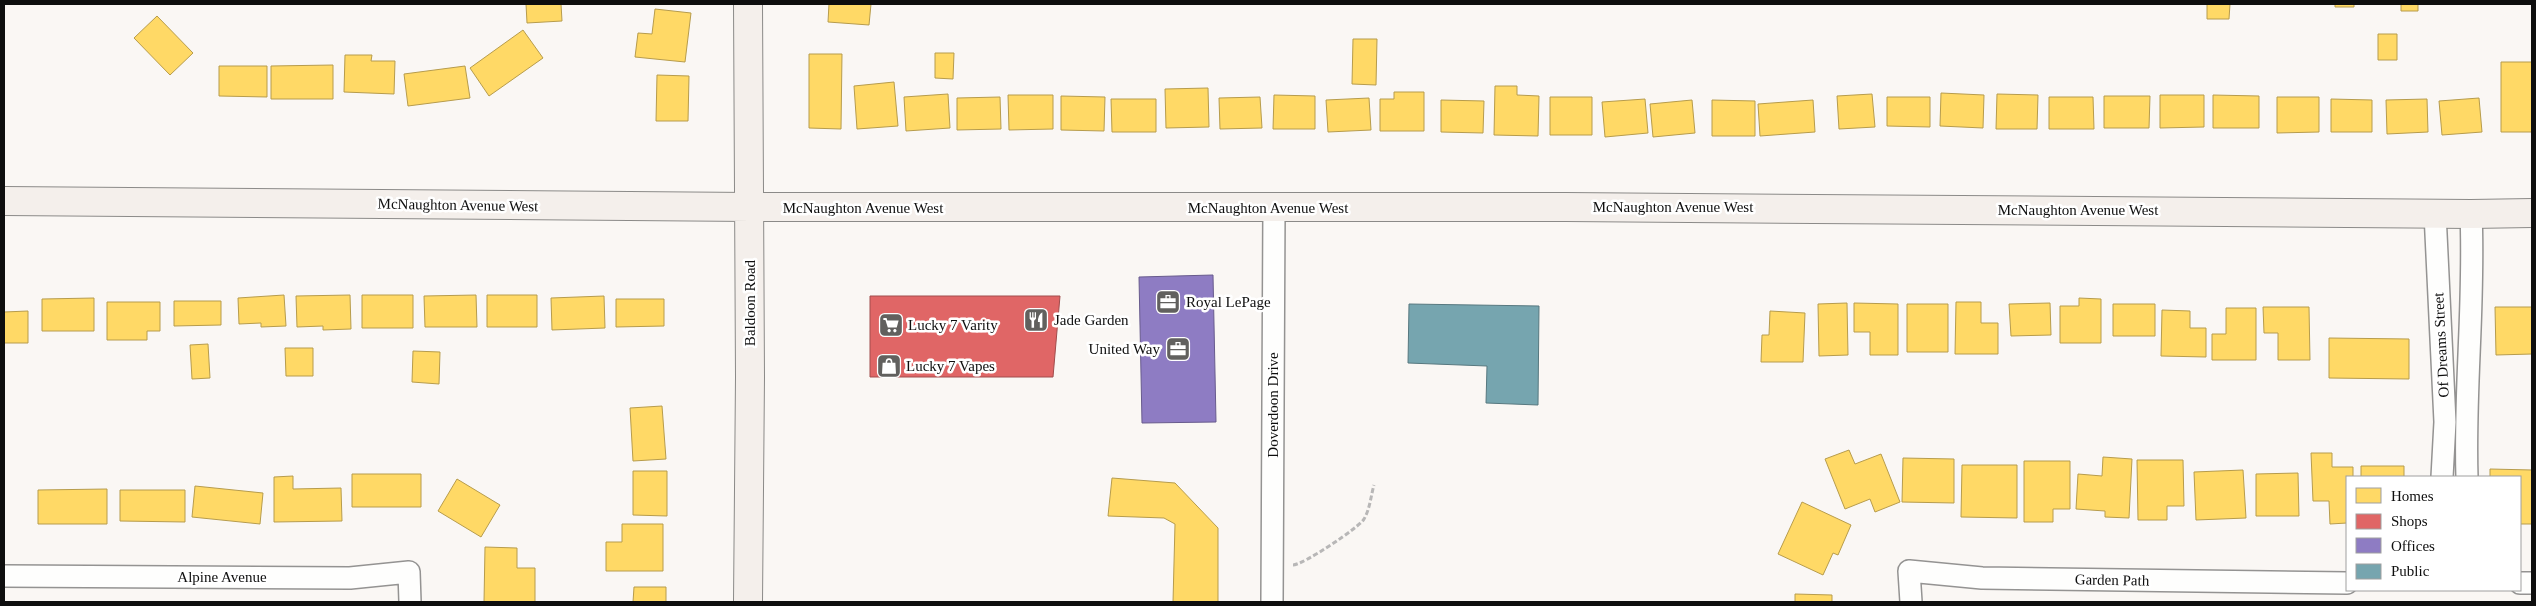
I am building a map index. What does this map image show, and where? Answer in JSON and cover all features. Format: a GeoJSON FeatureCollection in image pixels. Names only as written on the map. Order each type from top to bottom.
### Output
{"type":"FeatureCollection","features":[{"type":"Feature","properties":{"kind":"main road","name":"Baldoon Road"},"geometry":{"type":"LineString","coordinates":[[748,4],[750,207],[748,602]]}},
{"type":"Feature","properties":{"kind":"main road","name":"McNaughton Avenue West"},"geometry":{"type":"LineString","coordinates":[[4,201],[750,207],[1566,207],[2532,213]]}},
{"type":"Feature","properties":{"kind":"street","name":"Doverdoon Drive"},"geometry":{"type":"LineString","coordinates":[[1272,602],[1274,208]]}},
{"type":"Feature","properties":{"kind":"street","name":"Of Dreams Street"},"geometry":{"type":"LineString","coordinates":[[2435,213],[2445,422],[2442,476]]}},
{"type":"Feature","properties":{"kind":"street","name":"Of Dreams Street"},"geometry":{"type":"LineString","coordinates":[[2467,476],[2465,420],[2473,255],[2471,214]]}},
{"type":"Feature","properties":{"kind":"street","name":"Garden Path"},"geometry":{"type":"LineString","coordinates":[[1911,602],[1909,571],[1982,578],[2346,584]]}},
{"type":"Feature","properties":{"kind":"street","name":"Alpine Avenue"},"geometry":{"type":"LineString","coordinates":[[4,576],[350,578],[409,572],[410,602]]}},
{"type":"Feature","properties":{"kind":"path"},"geometry":{"type":"LineString","coordinates":[[1273,566],[1298,565],[1318,554],[1364,520],[1374,485]]}},
{"type":"Feature","properties":{"kind":"building: Homes"},"geometry":{"type":"Polygon","coordinates":[[[526,4],[561,4],[562,21],[527,23],[526,4]]]}},
{"type":"Feature","properties":{"kind":"building: Homes"},"geometry":{"type":"Polygon","coordinates":[[[829,4],[871,4],[869,25],[828,22],[829,4]]]}},
{"type":"Feature","properties":{"kind":"building: Homes"},"geometry":{"type":"Polygon","coordinates":[[[2207,4],[2230,4],[2229,19],[2207,19],[2207,4]]]}},
{"type":"Feature","properties":{"kind":"building: Homes"},"geometry":{"type":"Polygon","coordinates":[[[2335,4],[2354,4],[2354,7],[2335,7],[2335,4]]]}},
{"type":"Feature","properties":{"kind":"building: Homes"},"geometry":{"type":"Polygon","coordinates":[[[2401,4],[2418,4],[2418,11],[2401,11],[2401,4]]]}},
{"type":"Feature","properties":{"kind":"building: Homes"},"geometry":{"type":"Polygon","coordinates":[[[655,9],[691,13],[685,62],[635,57],[638,33],[652,34],[655,9]]]}},
{"type":"Feature","properties":{"kind":"building: Homes"},"geometry":{"type":"Polygon","coordinates":[[[157,16],[193,53],[170,75],[134,38],[157,16]]]}},
{"type":"Feature","properties":{"kind":"building: Homes"},"geometry":{"type":"Polygon","coordinates":[[[523,30],[543,58],[489,96],[470,68],[523,30]]]}},
{"type":"Feature","properties":{"kind":"building: Homes"},"geometry":{"type":"Polygon","coordinates":[[[2378,34],[2397,34],[2397,60],[2378,60],[2378,34]]]}},
{"type":"Feature","properties":{"kind":"building: Homes"},"geometry":{"type":"Polygon","coordinates":[[[1353,39],[1377,39],[1376,85],[1352,84],[1353,39]]]}},
{"type":"Feature","properties":{"kind":"building: Homes"},"geometry":{"type":"Polygon","coordinates":[[[935,53],[954,53],[953,79],[935,78],[935,53]]]}},
{"type":"Feature","properties":{"kind":"building: Homes"},"geometry":{"type":"Polygon","coordinates":[[[809,54],[842,54],[841,129],[809,128],[809,54]]]}},
{"type":"Feature","properties":{"kind":"building: Homes"},"geometry":{"type":"Polygon","coordinates":[[[345,55],[372,55],[371,61],[395,61],[394,94],[344,92],[345,55]]]}},
{"type":"Feature","properties":{"kind":"building: Homes"},"geometry":{"type":"Polygon","coordinates":[[[2501,62],[2532,62],[2532,132],[2501,132],[2501,62]]]}},
{"type":"Feature","properties":{"kind":"building: Homes"},"geometry":{"type":"Polygon","coordinates":[[[333,65],[333,99],[271,99],[271,66],[333,65]]]}},
{"type":"Feature","properties":{"kind":"building: Homes"},"geometry":{"type":"Polygon","coordinates":[[[219,66],[267,66],[267,97],[219,96],[219,66]]]}},
{"type":"Feature","properties":{"kind":"building: Homes"},"geometry":{"type":"Polygon","coordinates":[[[465,66],[470,98],[408,106],[404,74],[465,66]]]}},
{"type":"Feature","properties":{"kind":"building: Homes"},"geometry":{"type":"Polygon","coordinates":[[[657,75],[689,76],[688,121],[656,121],[657,75]]]}},
{"type":"Feature","properties":{"kind":"building: Homes"},"geometry":{"type":"Polygon","coordinates":[[[894,82],[898,126],[857,129],[854,86],[894,82]]]}},
{"type":"Feature","properties":{"kind":"building: Homes"},"geometry":{"type":"Polygon","coordinates":[[[1495,86],[1517,86],[1517,95],[1539,96],[1538,136],[1494,135],[1495,86]]]}},
{"type":"Feature","properties":{"kind":"building: Homes"},"geometry":{"type":"Polygon","coordinates":[[[1208,88],[1209,127],[1166,128],[1165,89],[1208,88]]]}},
{"type":"Feature","properties":{"kind":"building: Homes"},"geometry":{"type":"Polygon","coordinates":[[[1394,92],[1424,92],[1424,131],[1380,131],[1380,99],[1394,99],[1394,92]]]}},
{"type":"Feature","properties":{"kind":"building: Homes"},"geometry":{"type":"Polygon","coordinates":[[[1941,93],[1984,95],[1983,128],[1940,126],[1941,93]]]}},
{"type":"Feature","properties":{"kind":"building: Homes"},"geometry":{"type":"Polygon","coordinates":[[[948,94],[950,128],[906,131],[904,97],[948,94]]]}},
{"type":"Feature","properties":{"kind":"building: Homes"},"geometry":{"type":"Polygon","coordinates":[[[1872,94],[1875,127],[1839,129],[1837,96],[1872,94]]]}},
{"type":"Feature","properties":{"kind":"building: Homes"},"geometry":{"type":"Polygon","coordinates":[[[1997,94],[2038,95],[2037,129],[1996,129],[1997,94]]]}},
{"type":"Feature","properties":{"kind":"building: Homes"},"geometry":{"type":"Polygon","coordinates":[[[1008,95],[1053,95],[1053,129],[1009,130],[1008,95]]]}},
{"type":"Feature","properties":{"kind":"building: Homes"},"geometry":{"type":"Polygon","coordinates":[[[1274,95],[1315,96],[1315,129],[1273,129],[1274,95]]]}},
{"type":"Feature","properties":{"kind":"building: Homes"},"geometry":{"type":"Polygon","coordinates":[[[2160,95],[2204,95],[2204,127],[2160,128],[2160,95]]]}},
{"type":"Feature","properties":{"kind":"building: Homes"},"geometry":{"type":"Polygon","coordinates":[[[2213,95],[2259,96],[2259,128],[2213,128],[2213,95]]]}},
{"type":"Feature","properties":{"kind":"building: Homes"},"geometry":{"type":"Polygon","coordinates":[[[1061,96],[1105,97],[1104,131],[1061,130],[1061,96]]]}},
{"type":"Feature","properties":{"kind":"building: Homes"},"geometry":{"type":"Polygon","coordinates":[[[2104,96],[2150,96],[2149,128],[2104,128],[2104,96]]]}},
{"type":"Feature","properties":{"kind":"building: Homes"},"geometry":{"type":"Polygon","coordinates":[[[1000,97],[1001,129],[957,130],[957,98],[1000,97]]]}},
{"type":"Feature","properties":{"kind":"building: Homes"},"geometry":{"type":"Polygon","coordinates":[[[1260,97],[1262,128],[1220,129],[1219,98],[1260,97]]]}},
{"type":"Feature","properties":{"kind":"building: Homes"},"geometry":{"type":"Polygon","coordinates":[[[1550,97],[1592,97],[1592,135],[1550,135],[1550,97]]]}},
{"type":"Feature","properties":{"kind":"building: Homes"},"geometry":{"type":"Polygon","coordinates":[[[1887,97],[1930,97],[1930,127],[1887,126],[1887,97]]]}},
{"type":"Feature","properties":{"kind":"building: Homes"},"geometry":{"type":"Polygon","coordinates":[[[2049,97],[2093,97],[2094,129],[2049,129],[2049,97]]]}},
{"type":"Feature","properties":{"kind":"building: Homes"},"geometry":{"type":"Polygon","coordinates":[[[2277,97],[2319,97],[2319,132],[2277,133],[2277,97]]]}},
{"type":"Feature","properties":{"kind":"building: Homes"},"geometry":{"type":"Polygon","coordinates":[[[1369,98],[1371,130],[1328,132],[1326,100],[1369,98]]]}},
{"type":"Feature","properties":{"kind":"building: Homes"},"geometry":{"type":"Polygon","coordinates":[[[2479,98],[2482,132],[2442,135],[2439,101],[2479,98]]]}},
{"type":"Feature","properties":{"kind":"building: Homes"},"geometry":{"type":"Polygon","coordinates":[[[1111,99],[1156,99],[1156,132],[1112,132],[1111,99]]]}},
{"type":"Feature","properties":{"kind":"building: Homes"},"geometry":{"type":"Polygon","coordinates":[[[1645,99],[1648,133],[1605,137],[1602,102],[1645,99]]]}},
{"type":"Feature","properties":{"kind":"building: Homes"},"geometry":{"type":"Polygon","coordinates":[[[2331,99],[2372,100],[2372,132],[2331,132],[2331,99]]]}},
{"type":"Feature","properties":{"kind":"building: Homes"},"geometry":{"type":"Polygon","coordinates":[[[2427,99],[2428,132],[2387,134],[2386,100],[2427,99]]]}},
{"type":"Feature","properties":{"kind":"building: Homes"},"geometry":{"type":"Polygon","coordinates":[[[1441,100],[1484,101],[1483,133],[1441,132],[1441,100]]]}},
{"type":"Feature","properties":{"kind":"building: Homes"},"geometry":{"type":"Polygon","coordinates":[[[1692,100],[1695,133],[1653,137],[1650,104],[1692,100]]]}},
{"type":"Feature","properties":{"kind":"building: Homes"},"geometry":{"type":"Polygon","coordinates":[[[1712,100],[1755,101],[1755,136],[1712,136],[1712,100]]]}},
{"type":"Feature","properties":{"kind":"building: Homes"},"geometry":{"type":"Polygon","coordinates":[[[1813,100],[1815,132],[1760,136],[1758,104],[1813,100]]]}},
{"type":"Feature","properties":{"kind":"building: Homes"},"geometry":{"type":"Polygon","coordinates":[[[284,295],[286,326],[261,327],[261,323],[239,324],[238,298],[284,295]]]}},
{"type":"Feature","properties":{"kind":"building: Homes"},"geometry":{"type":"Polygon","coordinates":[[[350,295],[351,329],[323,330],[323,326],[297,327],[296,296],[350,295]]]}},
{"type":"Feature","properties":{"kind":"building: Homes"},"geometry":{"type":"Polygon","coordinates":[[[362,295],[413,295],[413,328],[362,328],[362,295]]]}},
{"type":"Feature","properties":{"kind":"building: Homes"},"geometry":{"type":"Polygon","coordinates":[[[476,295],[477,327],[425,327],[424,296],[476,295]]]}},
{"type":"Feature","properties":{"kind":"building: Homes"},"geometry":{"type":"Polygon","coordinates":[[[487,295],[537,295],[537,327],[487,327],[487,295]]]}},
{"type":"Feature","properties":{"kind":"building: Homes"},"geometry":{"type":"Polygon","coordinates":[[[604,296],[605,328],[552,330],[551,298],[604,296]]]}},
{"type":"Feature","properties":{"kind":"building: Homes"},"geometry":{"type":"Polygon","coordinates":[[[94,298],[94,331],[42,331],[42,299],[94,298]]]}},
{"type":"Feature","properties":{"kind":"building: Homes"},"geometry":{"type":"Polygon","coordinates":[[[2079,298],[2101,299],[2101,343],[2060,343],[2060,306],[2079,306],[2079,298]]]}},
{"type":"Feature","properties":{"kind":"building: Homes"},"geometry":{"type":"Polygon","coordinates":[[[616,299],[664,299],[664,326],[616,327],[616,299]]]}},
{"type":"Feature","properties":{"kind":"building: Homes"},"geometry":{"type":"Polygon","coordinates":[[[174,301],[221,301],[221,325],[174,326],[174,301]]]}},
{"type":"Feature","properties":{"kind":"building: Homes"},"geometry":{"type":"Polygon","coordinates":[[[107,302],[160,302],[160,331],[147,331],[147,340],[107,340],[107,302]]]}},
{"type":"Feature","properties":{"kind":"building: Homes"},"geometry":{"type":"Polygon","coordinates":[[[1956,302],[1981,302],[1981,323],[1998,323],[1998,354],[1955,354],[1956,302]]]}},
{"type":"Feature","properties":{"kind":"building: Homes"},"geometry":{"type":"Polygon","coordinates":[[[1847,303],[1848,355],[1819,356],[1818,304],[1847,303]]]}},
{"type":"Feature","properties":{"kind":"building: Homes"},"geometry":{"type":"Polygon","coordinates":[[[1854,303],[1898,304],[1898,355],[1870,355],[1870,332],[1854,332],[1854,303]]]}},
{"type":"Feature","properties":{"kind":"building: Homes"},"geometry":{"type":"Polygon","coordinates":[[[2050,303],[2051,335],[2011,336],[2009,304],[2050,303]]]}},
{"type":"Feature","properties":{"kind":"building: Homes"},"geometry":{"type":"Polygon","coordinates":[[[1907,304],[1948,304],[1948,352],[1907,352],[1907,304]]]}},
{"type":"Feature","properties":{"kind":"building: Homes"},"geometry":{"type":"Polygon","coordinates":[[[2113,304],[2155,304],[2155,336],[2113,336],[2113,304]]]}},
{"type":"Feature","properties":{"kind":"building: Homes"},"geometry":{"type":"Polygon","coordinates":[[[2263,307],[2309,307],[2310,360],[2278,360],[2278,333],[2264,333],[2263,307]]]}},
{"type":"Feature","properties":{"kind":"building: Homes"},"geometry":{"type":"Polygon","coordinates":[[[2495,307],[2532,307],[2532,354],[2496,355],[2495,307]]]}},
{"type":"Feature","properties":{"kind":"building: Homes"},"geometry":{"type":"Polygon","coordinates":[[[2226,308],[2256,308],[2256,360],[2212,360],[2212,334],[2226,334],[2226,308]]]}},
{"type":"Feature","properties":{"kind":"building: Homes"},"geometry":{"type":"Polygon","coordinates":[[[2162,310],[2190,311],[2190,328],[2206,328],[2206,357],[2161,356],[2162,310]]]}},
{"type":"Feature","properties":{"kind":"building: Homes"},"geometry":{"type":"Polygon","coordinates":[[[28,311],[28,343],[4,343],[4,312],[28,311]]]}},
{"type":"Feature","properties":{"kind":"building: Homes"},"geometry":{"type":"Polygon","coordinates":[[[1770,311],[1805,313],[1803,362],[1761,362],[1762,335],[1769,335],[1770,311]]]}},
{"type":"Feature","properties":{"kind":"building: Homes"},"geometry":{"type":"Polygon","coordinates":[[[2329,338],[2409,339],[2409,379],[2329,378],[2329,338]]]}},
{"type":"Feature","properties":{"kind":"building: Homes"},"geometry":{"type":"Polygon","coordinates":[[[208,344],[210,378],[192,379],[190,345],[208,344]]]}},
{"type":"Feature","properties":{"kind":"building: Homes"},"geometry":{"type":"Polygon","coordinates":[[[285,348],[313,348],[313,376],[286,376],[285,348]]]}},
{"type":"Feature","properties":{"kind":"building: Homes"},"geometry":{"type":"Polygon","coordinates":[[[413,351],[440,352],[439,384],[412,382],[413,351]]]}},
{"type":"Feature","properties":{"kind":"building: Homes"},"geometry":{"type":"Polygon","coordinates":[[[662,406],[666,459],[633,461],[630,408],[662,406]]]}},
{"type":"Feature","properties":{"kind":"building: Homes"},"geometry":{"type":"Polygon","coordinates":[[[1849,450],[1855,464],[1881,454],[1900,502],[1875,512],[1870,499],[1845,509],[1825,459],[1849,450]]]}},
{"type":"Feature","properties":{"kind":"building: Homes"},"geometry":{"type":"Polygon","coordinates":[[[2311,453],[2332,453],[2332,467],[2353,467],[2353,476],[2346,476],[2346,523],[2330,524],[2329,501],[2313,501],[2311,453]]]}},
{"type":"Feature","properties":{"kind":"building: Homes"},"geometry":{"type":"Polygon","coordinates":[[[2103,457],[2132,459],[2129,518],[2105,517],[2105,511],[2076,509],[2078,474],[2102,476],[2103,457]]]}},
{"type":"Feature","properties":{"kind":"building: Homes"},"geometry":{"type":"Polygon","coordinates":[[[1903,458],[1954,459],[1954,503],[1902,502],[1903,458]]]}},
{"type":"Feature","properties":{"kind":"building: Homes"},"geometry":{"type":"Polygon","coordinates":[[[2137,460],[2183,460],[2184,506],[2167,506],[2167,520],[2138,520],[2137,460]]]}},
{"type":"Feature","properties":{"kind":"building: Homes"},"geometry":{"type":"Polygon","coordinates":[[[2024,461],[2070,461],[2070,509],[2053,509],[2053,522],[2024,522],[2024,461]]]}},
{"type":"Feature","properties":{"kind":"building: Homes"},"geometry":{"type":"Polygon","coordinates":[[[1962,465],[2017,465],[2017,518],[1961,517],[1962,465]]]}},
{"type":"Feature","properties":{"kind":"building: Homes"},"geometry":{"type":"Polygon","coordinates":[[[2361,466],[2404,466],[2404,476],[2361,476],[2361,466]]]}},
{"type":"Feature","properties":{"kind":"building: Homes"},"geometry":{"type":"Polygon","coordinates":[[[2490,469],[2532,470],[2532,524],[2521,524],[2521,476],[2490,476],[2490,469]]]}},
{"type":"Feature","properties":{"kind":"building: Homes"},"geometry":{"type":"Polygon","coordinates":[[[2243,470],[2246,518],[2196,520],[2194,472],[2243,470]]]}},
{"type":"Feature","properties":{"kind":"building: Homes"},"geometry":{"type":"Polygon","coordinates":[[[633,471],[667,471],[667,516],[633,515],[633,471]]]}},
{"type":"Feature","properties":{"kind":"building: Homes"},"geometry":{"type":"Polygon","coordinates":[[[2298,473],[2299,516],[2256,516],[2256,474],[2298,473]]]}},
{"type":"Feature","properties":{"kind":"building: Homes"},"geometry":{"type":"Polygon","coordinates":[[[352,474],[421,474],[421,507],[352,507],[352,474]]]}},
{"type":"Feature","properties":{"kind":"building: Homes"},"geometry":{"type":"Polygon","coordinates":[[[293,476],[293,489],[341,488],[342,521],[274,522],[274,477],[293,476]]]}},
{"type":"Feature","properties":{"kind":"building: Homes"},"geometry":{"type":"Polygon","coordinates":[[[1112,478],[1175,483],[1218,528],[1218,602],[1173,602],[1175,524],[1164,518],[1108,516],[1112,478]]]}},
{"type":"Feature","properties":{"kind":"building: Homes"},"geometry":{"type":"Polygon","coordinates":[[[457,479],[500,505],[481,537],[438,511],[457,479]]]}},
{"type":"Feature","properties":{"kind":"building: Homes"},"geometry":{"type":"Polygon","coordinates":[[[195,486],[263,493],[260,524],[192,517],[195,486]]]}},
{"type":"Feature","properties":{"kind":"building: Homes"},"geometry":{"type":"Polygon","coordinates":[[[107,489],[107,524],[38,524],[38,490],[107,489]]]}},
{"type":"Feature","properties":{"kind":"building: Homes"},"geometry":{"type":"Polygon","coordinates":[[[120,490],[185,490],[185,522],[120,521],[120,490]]]}},
{"type":"Feature","properties":{"kind":"building: Homes"},"geometry":{"type":"Polygon","coordinates":[[[1802,502],[1851,525],[1838,555],[1833,553],[1823,575],[1778,554],[1802,502]]]}},
{"type":"Feature","properties":{"kind":"building: Homes"},"geometry":{"type":"Polygon","coordinates":[[[622,524],[663,524],[663,571],[606,571],[606,542],[622,542],[622,524]]]}},
{"type":"Feature","properties":{"kind":"building: Homes"},"geometry":{"type":"Polygon","coordinates":[[[485,547],[517,548],[517,568],[535,568],[535,602],[484,602],[485,547]]]}},
{"type":"Feature","properties":{"kind":"building: Homes"},"geometry":{"type":"Polygon","coordinates":[[[634,587],[666,587],[666,602],[633,602],[634,587]]]}},
{"type":"Feature","properties":{"kind":"building: Homes"},"geometry":{"type":"Polygon","coordinates":[[[1795,594],[1832,595],[1832,602],[1795,602],[1795,594]]]}},
{"type":"Feature","properties":{"kind":"building: Shops"},"geometry":{"type":"Polygon","coordinates":[[[870,296],[1060,296],[1053,377],[870,377],[870,296]]]}},
{"type":"Feature","properties":{"kind":"building: Offices","name":"United Way"},"geometry":{"type":"Polygon","coordinates":[[[1213,275],[1216,422],[1142,423],[1139,277],[1213,275]]]}},
{"type":"Feature","properties":{"kind":"building: Public"},"geometry":{"type":"Polygon","coordinates":[[[1409,304],[1539,306],[1538,405],[1486,403],[1487,366],[1408,363],[1409,304]]]}},
{"type":"Feature","properties":{"kind":"place","name":"Royal LePage"},"geometry":{"type":"Point","coordinates":[1168,302]}},
{"type":"Feature","properties":{"kind":"place","name":"Jade Garden"},"geometry":{"type":"Point","coordinates":[1036,320]}},
{"type":"Feature","properties":{"kind":"place","name":"Lucky 7 Varity"},"geometry":{"type":"Point","coordinates":[891,325]}},
{"type":"Feature","properties":{"kind":"place","name":"United Way"},"geometry":{"type":"Point","coordinates":[1178,349]}},
{"type":"Feature","properties":{"kind":"place","name":"Lucky 7 Vapes"},"geometry":{"type":"Point","coordinates":[889,366]}}]}
